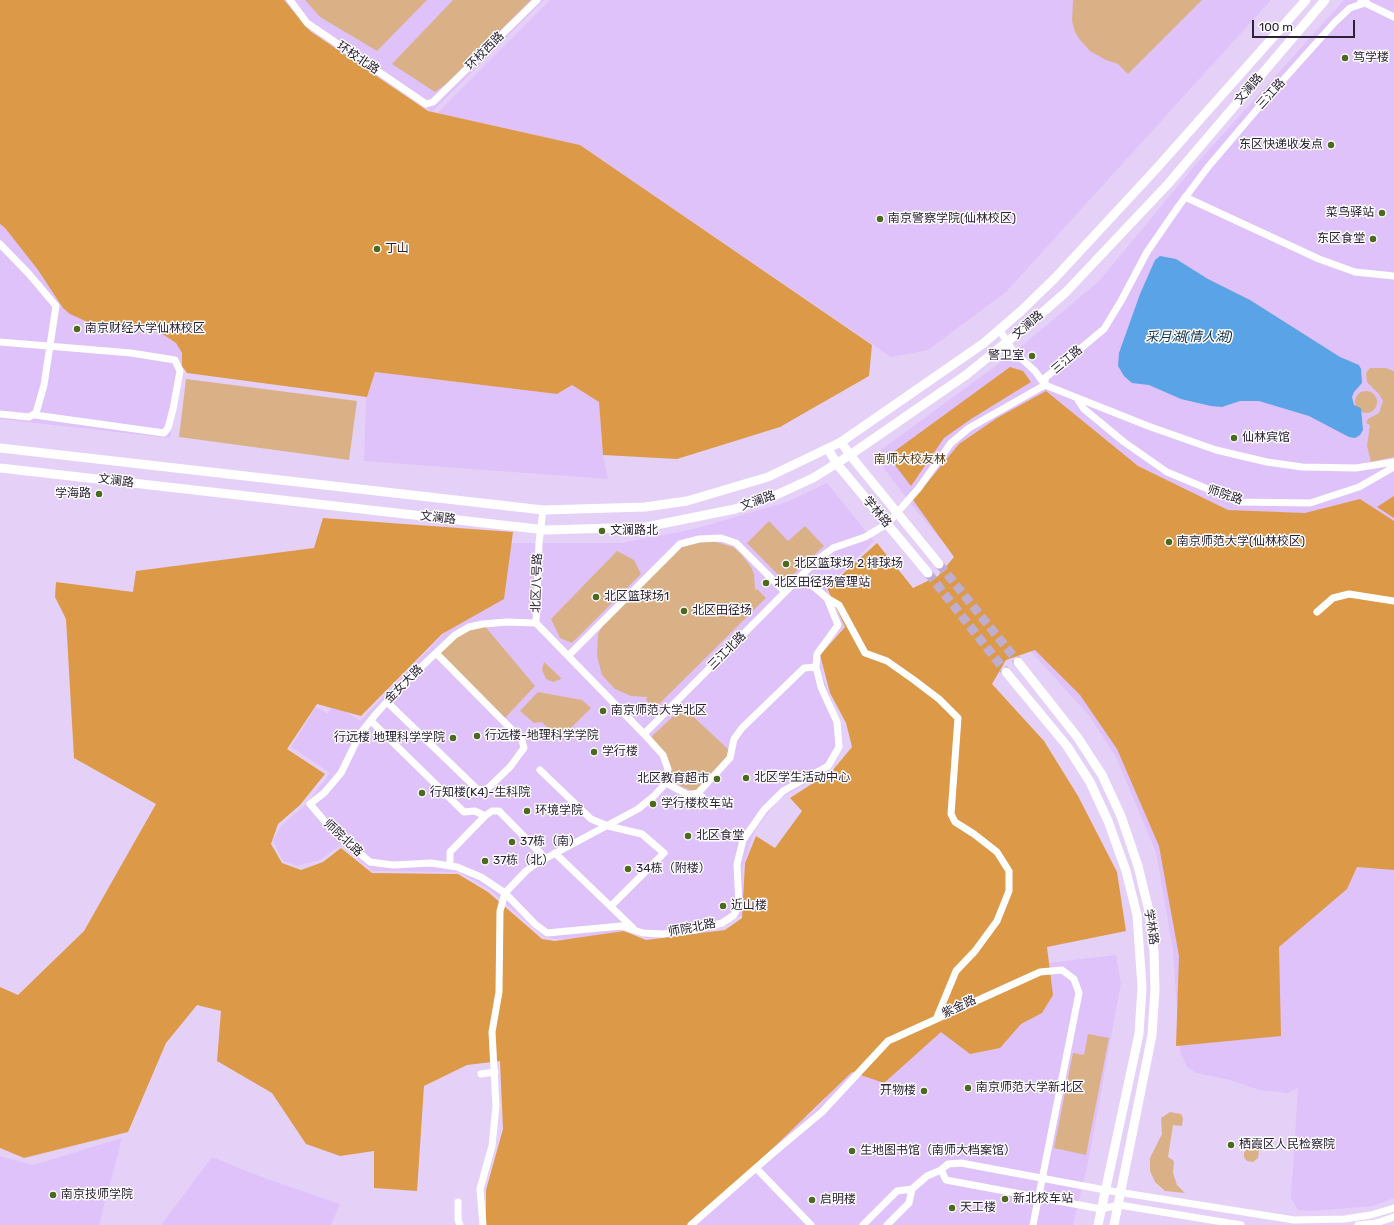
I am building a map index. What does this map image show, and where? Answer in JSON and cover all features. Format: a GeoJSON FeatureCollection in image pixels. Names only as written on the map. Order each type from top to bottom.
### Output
{"type":"FeatureCollection","features":[{"type":"Feature","properties":{"kind":"main road","name":"文澜路"},"geometry":{"type":"LineString","coordinates":[[0,448],[543,510],[645,507],[687,501],[768,477],[841,442],[984,343],[1055,278],[1156,169],[1306,0]]}},
{"type":"Feature","properties":{"kind":"main road","name":"文澜路"},"geometry":{"type":"LineString","coordinates":[[0,468],[542,529],[646,527],[735,509],[774,496],[813,478],[837,464],[966,375],[1008,342],[1066,292],[1168,184],[1325,0]]}},
{"type":"Feature","properties":{"kind":"main road","name":"学林路"},"geometry":{"type":"LineString","coordinates":[[841,442],[939,564]]}},
{"type":"Feature","properties":{"kind":"main road","name":"学林路"},"geometry":{"type":"LineString","coordinates":[[828,449],[837,464],[928,573]]}},
{"type":"Feature","properties":{"kind":"main road","name":"学林路"},"geometry":{"type":"LineString","coordinates":[[1018,662],[1078,738],[1102,775],[1121,816],[1138,866],[1148,911],[1154,951],[1155,990],[1152,1035],[1114,1225]]}},
{"type":"Feature","properties":{"kind":"main road","name":"学林路"},"geometry":{"type":"LineString","coordinates":[[1006,672],[1067,746],[1090,782],[1108,821],[1124,864],[1137,915],[1142,987],[1139,1034],[1098,1225]]}},
{"type":"Feature","properties":{"kind":"street","name":"环校北路"},"geometry":{"type":"LineString","coordinates":[[290,0],[307,23],[319,32],[426,104],[433,102]]}},
{"type":"Feature","properties":{"kind":"street","name":"环校西路"},"geometry":{"type":"LineString","coordinates":[[433,102],[536,0]]}},
{"type":"Feature","properties":{"kind":"street"},"geometry":{"type":"LineString","coordinates":[[1363,1],[1394,17]]}},
{"type":"Feature","properties":{"kind":"street","name":"三江路"},"geometry":{"type":"LineString","coordinates":[[887,524],[918,489],[950,443],[969,428],[1045,386],[1045,378],[1104,329],[1121,302],[1147,252],[1185,197],[1259,107],[1335,22],[1350,8],[1363,1]]}},
{"type":"Feature","properties":{"kind":"street"},"geometry":{"type":"LineString","coordinates":[[1185,197],[1319,258],[1356,272],[1394,276]]}},
{"type":"Feature","properties":{"kind":"street"},"geometry":{"type":"LineString","coordinates":[[0,244],[29,274],[56,306],[44,385],[35,415]]}},
{"type":"Feature","properties":{"kind":"street"},"geometry":{"type":"LineString","coordinates":[[999,329],[1013,351],[1035,371],[1045,386]]}},
{"type":"Feature","properties":{"kind":"street"},"geometry":{"type":"LineString","coordinates":[[0,342],[175,360],[180,372],[173,409],[168,428],[164,433],[35,415],[0,414]]}},
{"type":"Feature","properties":{"kind":"street","name":"师院路"},"geometry":{"type":"LineString","coordinates":[[1045,386],[1078,400],[1216,450],[1266,462],[1302,467],[1356,468],[1394,462]]}},
{"type":"Feature","properties":{"kind":"street","name":"师院路"},"geometry":{"type":"LineString","coordinates":[[1078,400],[1084,409],[1124,442],[1167,472],[1239,502],[1310,503],[1358,488],[1394,467]]}},
{"type":"Feature","properties":{"kind":"street","name":"北区八号路"},"geometry":{"type":"LineString","coordinates":[[536,623],[539,543],[542,529],[543,510]]}},
{"type":"Feature","properties":{"kind":"street","name":"三江北路"},"geometry":{"type":"LineString","coordinates":[[644,734],[801,576],[833,548],[865,537],[887,524]]}},
{"type":"Feature","properties":{"kind":"street"},"geometry":{"type":"LineString","coordinates":[[568,656],[680,544],[699,539],[721,538],[736,543],[785,592]]}},
{"type":"Feature","properties":{"kind":"street"},"geometry":{"type":"LineString","coordinates":[[801,576],[827,598],[839,605],[865,653],[887,661],[939,699],[958,718],[951,814],[955,822],[974,834],[997,852],[1009,871],[1009,891],[997,921],[975,951],[956,971],[937,1018]]}},
{"type":"Feature","properties":{"kind":"street"},"geometry":{"type":"LineString","coordinates":[[1317,612],[1334,598],[1349,594],[1394,601]]}},
{"type":"Feature","properties":{"kind":"street"},"geometry":{"type":"LineString","coordinates":[[666,783],[688,795],[698,793],[730,758],[734,739],[742,728],[804,668],[816,667],[817,654],[838,625],[827,598]]}},
{"type":"Feature","properties":{"kind":"street","name":"金女大路"},"geometry":{"type":"LineString","coordinates":[[310,804],[324,793],[341,773],[360,734],[387,702],[455,635],[469,627],[507,622],[536,623]]}},
{"type":"Feature","properties":{"kind":"street"},"geometry":{"type":"LineString","coordinates":[[483,1225],[480,1189],[492,1146],[496,1106],[492,1032],[499,992],[500,911],[505,893],[526,871],[545,858],[638,809],[654,796],[666,783],[668,769],[663,756],[644,734],[536,623]]}},
{"type":"Feature","properties":{"kind":"street"},"geometry":{"type":"LineString","coordinates":[[387,702],[477,789],[486,790],[510,767],[524,748],[522,740],[436,653]]}},
{"type":"Feature","properties":{"kind":"street","name":"师院北路"},"geometry":{"type":"LineString","coordinates":[[310,804],[333,831],[370,862],[393,866],[431,863],[457,867],[481,878],[505,893],[535,924],[547,933],[621,926],[643,933],[663,934],[695,930],[722,923],[734,915],[739,905],[737,864],[742,840],[764,810],[783,791],[828,766],[839,747],[837,722],[828,705],[816,667]]}},
{"type":"Feature","properties":{"kind":"street"},"geometry":{"type":"LineString","coordinates":[[371,721],[464,812],[476,811],[485,816]]}},
{"type":"Feature","properties":{"kind":"street"},"geometry":{"type":"LineString","coordinates":[[540,770],[591,819],[608,826],[642,834],[664,853],[611,906]]}},
{"type":"Feature","properties":{"kind":"street"},"geometry":{"type":"LineString","coordinates":[[698,793],[711,806]]}},
{"type":"Feature","properties":{"kind":"street"},"geometry":{"type":"LineString","coordinates":[[450,866],[450,852],[485,816],[492,811],[499,811],[545,858]]}},
{"type":"Feature","properties":{"kind":"street"},"geometry":{"type":"LineString","coordinates":[[555,853],[636,931]]}},
{"type":"Feature","properties":{"kind":"street","name":"紫金路"},"geometry":{"type":"LineString","coordinates":[[691,1225],[822,1112],[888,1041],[1040,972],[1062,970],[1074,979],[1079,993],[1033,1225]]}},
{"type":"Feature","properties":{"kind":"street"},"geometry":{"type":"LineString","coordinates":[[481,1074],[494,1072]]}},
{"type":"Feature","properties":{"kind":"street"},"geometry":{"type":"LineString","coordinates":[[863,1225],[897,1191],[912,1188],[927,1176],[941,1170],[948,1164],[962,1163],[1105,1190],[1294,1220],[1344,1219],[1371,1215],[1394,1208]]}},
{"type":"Feature","properties":{"kind":"street"},"geometry":{"type":"LineString","coordinates":[[756,1168],[811,1225]]}},
{"type":"Feature","properties":{"kind":"street"},"geometry":{"type":"LineString","coordinates":[[941,1170],[946,1180],[1101,1209],[1118,1205],[1241,1225]]}},
{"type":"Feature","properties":{"kind":"street"},"geometry":{"type":"LineString","coordinates":[[887,1225],[909,1203],[912,1188]]}},
{"type":"Feature","properties":{"kind":"street"},"geometry":{"type":"LineString","coordinates":[[458,1202],[458,1220],[460,1225]]}},
{"type":"Feature","properties":{"kind":"street"},"geometry":{"type":"LineString","coordinates":[[1358,1225],[1376,1223],[1394,1217]]}},
{"type":"Feature","properties":{"kind":"street"},"geometry":{"type":"LineString","coordinates":[[698,1219],[704,1225]]}},
{"type":"Feature","properties":{"kind":"shaded area"},"geometry":{"type":"Polygon","coordinates":[[[284,0],[544,0],[432,112],[310,31],[284,0]]]}},
{"type":"Feature","properties":{"kind":"shaded area"},"geometry":{"type":"Polygon","coordinates":[[[305,0],[427,0],[377,51],[320,17],[305,0]]]}},
{"type":"Feature","properties":{"kind":"shaded area"},"geometry":{"type":"Polygon","coordinates":[[[453,0],[531,0],[446,84],[435,92],[392,64],[453,0]]]}},
{"type":"Feature","properties":{"kind":"shaded area","name":"南京警察学院(仙林校区)"},"geometry":{"type":"Polygon","coordinates":[[[550,0],[1271,0],[1006,292],[928,350],[891,357],[580,145],[437,113],[550,0]]]}},
{"type":"Feature","properties":{"kind":"shaded area"},"geometry":{"type":"Polygon","coordinates":[[[1073,0],[1202,0],[1128,74],[1118,64],[1106,60],[1090,51],[1080,40],[1075,32],[1072,21],[1073,0]]]}},
{"type":"Feature","properties":{"kind":"shaded area","name":"南京师范大学(仙林校区)"},"geometry":{"type":"Polygon","coordinates":[[[1344,0],[1394,0],[1394,1198],[1373,1206],[1310,1211],[1298,1210],[1291,1198],[1298,1088],[1288,1093],[1259,1090],[1231,1080],[1196,1073],[1187,1067],[1180,1052],[1173,950],[1156,852],[1116,757],[1091,718],[1027,647],[975,580],[911,504],[874,455],[1016,351],[1099,281],[1197,163],[1344,0]]]}},
{"type":"Feature","properties":{"kind":"shaded area","name":"南京财经大学仙林校区"},"geometry":{"type":"Polygon","coordinates":[[[0,224],[5,228],[38,270],[63,308],[92,324],[152,326],[176,343],[182,353],[182,366],[170,438],[0,419],[0,224]]]}},
{"type":"Feature","properties":{"kind":"shaded area"},"geometry":{"type":"Polygon","coordinates":[[[1370,368],[1386,368],[1394,371],[1394,457],[1371,462],[1367,446],[1370,425],[1366,423],[1368,419],[1379,413],[1383,401],[1379,394],[1367,382],[1366,373],[1370,368]]]}},
{"type":"Feature","properties":{"kind":"shaded area"},"geometry":{"type":"Polygon","coordinates":[[[375,372],[557,394],[572,385],[599,402],[603,455],[608,479],[364,461],[366,400],[375,372]]]}},
{"type":"Feature","properties":{"kind":"shaded area"},"geometry":{"type":"Polygon","coordinates":[[[186,379],[357,401],[349,460],[179,437],[186,379]]]}},
{"type":"Feature","properties":{"kind":"shaded area"},"geometry":{"type":"Polygon","coordinates":[[[1362,391],[1370,391],[1377,398],[1377,406],[1370,413],[1362,413],[1355,406],[1355,398],[1362,391]]]}},
{"type":"Feature","properties":{"kind":"shaded area","name":"南京师范大学北区"},"geometry":{"type":"Polygon","coordinates":[[[827,483],[874,541],[826,588],[844,626],[819,654],[824,680],[838,717],[842,748],[827,771],[779,799],[755,830],[743,867],[744,914],[703,935],[645,938],[625,930],[585,938],[555,939],[544,937],[490,890],[459,872],[372,871],[342,844],[320,860],[297,866],[283,861],[273,841],[282,825],[307,803],[330,773],[291,747],[316,707],[328,714],[333,703],[360,721],[450,627],[484,543],[621,543],[694,529],[787,502],[827,483]]]}},
{"type":"Feature","properties":{"kind":"shaded area","name":"北区篮球场 2 排球场"},"geometry":{"type":"Polygon","coordinates":[[[769,521],[788,541],[805,526],[824,546],[785,582],[747,543],[769,521]]]}},
{"type":"Feature","properties":{"kind":"shaded area","name":"北区田径场"},"geometry":{"type":"Polygon","coordinates":[[[709,540],[733,547],[741,554],[751,567],[754,574],[755,590],[757,589],[766,598],[655,708],[646,700],[647,697],[631,696],[615,689],[602,675],[597,656],[598,634],[603,625],[683,545],[709,540]]]}},
{"type":"Feature","properties":{"kind":"shaded area","name":"北区篮球场1"},"geometry":{"type":"Polygon","coordinates":[[[617,551],[634,560],[641,574],[572,643],[560,638],[551,619],[617,551]]]}},
{"type":"Feature","properties":{"kind":"shaded area"},"geometry":{"type":"Polygon","coordinates":[[[483,624],[535,686],[504,719],[436,653],[455,635],[483,624]]]}},
{"type":"Feature","properties":{"kind":"shaded area"},"geometry":{"type":"Polygon","coordinates":[[[544,662],[561,679],[553,682],[546,679],[542,670],[544,662]]]}},
{"type":"Feature","properties":{"kind":"shaded area"},"geometry":{"type":"Polygon","coordinates":[[[538,692],[582,700],[591,708],[559,740],[542,722],[534,723],[520,711],[538,692]]]}},
{"type":"Feature","properties":{"kind":"shaded area"},"geometry":{"type":"Polygon","coordinates":[[[683,707],[731,752],[698,793],[680,786],[649,739],[683,707]]]}},
{"type":"Feature","properties":{"kind":"shaded area","name":"南京师范大学新北区"},"geometry":{"type":"Polygon","coordinates":[[[1116,955],[1121,983],[1088,1163],[1073,1225],[680,1225],[735,1171],[814,1111],[885,1033],[1039,964],[1116,955]]]}},
{"type":"Feature","properties":{"kind":"shaded area"},"geometry":{"type":"Polygon","coordinates":[[[1088,1034],[1109,1038],[1086,1155],[1054,1148],[1073,1053],[1084,1055],[1088,1034]]]}},
{"type":"Feature","properties":{"kind":"shaded area"},"geometry":{"type":"Polygon","coordinates":[[[1170,1112],[1181,1114],[1183,1118],[1182,1126],[1173,1125],[1168,1157],[1174,1161],[1173,1173],[1177,1185],[1185,1193],[1165,1191],[1155,1182],[1150,1171],[1150,1158],[1162,1134],[1161,1118],[1170,1112]]]}},
{"type":"Feature","properties":{"kind":"shaded area","name":"南京技师学院"},"geometry":{"type":"Polygon","coordinates":[[[122,1138],[99,1225],[0,1225],[0,1156],[33,1165],[122,1138]]]}},
{"type":"Feature","properties":{"kind":"shaded area"},"geometry":{"type":"Polygon","coordinates":[[[1249,1144],[1256,1144],[1259,1150],[1258,1158],[1253,1162],[1247,1161],[1244,1157],[1244,1153],[1249,1144]]]}},
{"type":"Feature","properties":{"kind":"shaded area"},"geometry":{"type":"Polygon","coordinates":[[[212,1157],[264,1178],[340,1204],[331,1225],[161,1225],[212,1157]]]}},
{"type":"Feature","properties":{"kind":"green space","name":"丁山"},"geometry":{"type":"Polygon","coordinates":[[[0,0],[284,0],[310,31],[428,111],[580,145],[872,345],[869,376],[780,427],[677,459],[603,455],[599,402],[572,385],[557,394],[375,372],[367,397],[187,373],[182,366],[182,353],[176,343],[152,327],[92,324],[70,314],[63,308],[38,270],[5,228],[0,224],[0,0]]]}},
{"type":"Feature","properties":{"kind":"green space","name":"南师大校友林"},"geometry":{"type":"Polygon","coordinates":[[[1010,367],[1023,371],[1031,382],[971,419],[944,438],[911,486],[888,456],[1010,367]]]}},
{"type":"Feature","properties":{"kind":"green space"},"geometry":{"type":"Polygon","coordinates":[[[1046,391],[1138,466],[1228,510],[1305,513],[1360,499],[1394,521],[1394,870],[1357,867],[1347,889],[1279,947],[1281,1036],[1176,1046],[1179,956],[1159,846],[1117,749],[1080,695],[1035,650],[1006,660],[992,684],[1044,741],[1078,796],[1117,872],[1126,931],[1047,947],[1053,995],[1042,1013],[1021,1024],[1000,1048],[970,1054],[941,1032],[884,1083],[852,1072],[693,1225],[486,1225],[486,1190],[503,1129],[500,1061],[467,1065],[424,1086],[417,1191],[374,1188],[374,1151],[340,1156],[306,1144],[272,1093],[217,1061],[221,1011],[197,1005],[166,1043],[128,1132],[24,1158],[0,1148],[0,987],[18,995],[84,931],[156,804],[74,758],[66,619],[55,597],[56,582],[133,592],[136,571],[314,548],[323,518],[513,532],[504,599],[442,634],[361,716],[317,704],[287,749],[325,774],[300,805],[278,824],[271,844],[282,863],[301,870],[323,862],[341,848],[372,873],[458,874],[488,892],[542,939],[555,941],[624,931],[646,940],[725,930],[742,918],[745,863],[756,836],[775,848],[802,811],[790,798],[832,771],[852,747],[846,723],[830,693],[820,655],[845,627],[827,588],[877,543],[913,588],[938,576],[954,557],[913,500],[959,444],[997,418],[1046,391]]]}},
{"type":"Feature","properties":{"kind":"green space"},"geometry":{"type":"Polygon","coordinates":[[[1394,496],[1394,518],[1377,507],[1394,496]]]}},
{"type":"Feature","properties":{"kind":"water","name":"采月湖(情人湖)"},"geometry":{"type":"Polygon","coordinates":[[[1160,256],[1176,259],[1208,279],[1250,300],[1340,357],[1359,365],[1361,369],[1362,383],[1354,392],[1352,397],[1354,405],[1361,408],[1363,430],[1360,435],[1355,438],[1349,437],[1309,416],[1259,401],[1240,401],[1222,407],[1181,399],[1149,385],[1132,383],[1124,376],[1118,366],[1119,353],[1140,294],[1155,260],[1160,256]]]}},
{"type":"Feature","properties":{"kind":"tunnel"},"geometry":{"type":"LineString","coordinates":[[939,564],[1018,662]]}},
{"type":"Feature","properties":{"kind":"tunnel"},"geometry":{"type":"LineString","coordinates":[[928,573],[1006,672]]}},
{"type":"Feature","properties":{"kind":"place","name":"笃学楼"},"geometry":{"type":"Point","coordinates":[1345,58]}},
{"type":"Feature","properties":{"kind":"place","name":"东区快递收发点"},"geometry":{"type":"Point","coordinates":[1331,145]}},
{"type":"Feature","properties":{"kind":"place","name":"菜鸟驿站"},"geometry":{"type":"Point","coordinates":[1382,213]}},
{"type":"Feature","properties":{"kind":"place","name":"南京警察学院(仙林校区)"},"geometry":{"type":"Point","coordinates":[880,219]}},
{"type":"Feature","properties":{"kind":"place","name":"东区食堂"},"geometry":{"type":"Point","coordinates":[1373,239]}},
{"type":"Feature","properties":{"kind":"place","name":"丁山"},"geometry":{"type":"Point","coordinates":[377,249]}},
{"type":"Feature","properties":{"kind":"place","name":"南京财经大学仙林校区"},"geometry":{"type":"Point","coordinates":[77,329]}},
{"type":"Feature","properties":{"kind":"place","name":"警卫室"},"geometry":{"type":"Point","coordinates":[1032,356]}},
{"type":"Feature","properties":{"kind":"place","name":"仙林宾馆"},"geometry":{"type":"Point","coordinates":[1234,438]}},
{"type":"Feature","properties":{"kind":"place","name":"学海路"},"geometry":{"type":"Point","coordinates":[99,494]}},
{"type":"Feature","properties":{"kind":"place","name":"文澜路北"},"geometry":{"type":"Point","coordinates":[602,531]}},
{"type":"Feature","properties":{"kind":"place","name":"南京师范大学(仙林校区)"},"geometry":{"type":"Point","coordinates":[1169,542]}},
{"type":"Feature","properties":{"kind":"place","name":"北区篮球场 2 排球场"},"geometry":{"type":"Point","coordinates":[786,564]}},
{"type":"Feature","properties":{"kind":"place","name":"北区田径场管理站"},"geometry":{"type":"Point","coordinates":[766,583]}},
{"type":"Feature","properties":{"kind":"place","name":"北区篮球场1"},"geometry":{"type":"Point","coordinates":[596,597]}},
{"type":"Feature","properties":{"kind":"place","name":"北区田径场"},"geometry":{"type":"Point","coordinates":[684,611]}},
{"type":"Feature","properties":{"kind":"place","name":"南京师范大学北区"},"geometry":{"type":"Point","coordinates":[603,711]}},
{"type":"Feature","properties":{"kind":"place","name":"行远楼-地理科学学院"},"geometry":{"type":"Point","coordinates":[477,736]}},
{"type":"Feature","properties":{"kind":"place","name":"行远楼 地理科学学院"},"geometry":{"type":"Point","coordinates":[453,738]}},
{"type":"Feature","properties":{"kind":"place","name":"学行楼"},"geometry":{"type":"Point","coordinates":[594,752]}},
{"type":"Feature","properties":{"kind":"place","name":"北区学生活动中心"},"geometry":{"type":"Point","coordinates":[746,778]}},
{"type":"Feature","properties":{"kind":"place","name":"北区教育超市"},"geometry":{"type":"Point","coordinates":[717,779]}},
{"type":"Feature","properties":{"kind":"place","name":"行知楼(K4)-生科院"},"geometry":{"type":"Point","coordinates":[422,793]}},
{"type":"Feature","properties":{"kind":"place","name":"学行楼校车站"},"geometry":{"type":"Point","coordinates":[653,804]}},
{"type":"Feature","properties":{"kind":"place","name":"环境学院"},"geometry":{"type":"Point","coordinates":[527,811]}},
{"type":"Feature","properties":{"kind":"place","name":"北区食堂"},"geometry":{"type":"Point","coordinates":[688,836]}},
{"type":"Feature","properties":{"kind":"place","name":"37栋（南）"},"geometry":{"type":"Point","coordinates":[512,842]}},
{"type":"Feature","properties":{"kind":"place","name":"37栋（北）"},"geometry":{"type":"Point","coordinates":[485,861]}},
{"type":"Feature","properties":{"kind":"place","name":"34栋（附楼）"},"geometry":{"type":"Point","coordinates":[628,869]}},
{"type":"Feature","properties":{"kind":"place","name":"近山楼"},"geometry":{"type":"Point","coordinates":[723,906]}},
{"type":"Feature","properties":{"kind":"place","name":"南京师范大学新北区"},"geometry":{"type":"Point","coordinates":[968,1088]}},
{"type":"Feature","properties":{"kind":"place","name":"开物楼"},"geometry":{"type":"Point","coordinates":[924,1091]}},
{"type":"Feature","properties":{"kind":"place","name":"栖霞区人民检察院"},"geometry":{"type":"Point","coordinates":[1231,1145]}},
{"type":"Feature","properties":{"kind":"place","name":"生地图书馆（南师大档案馆）"},"geometry":{"type":"Point","coordinates":[852,1151]}},
{"type":"Feature","properties":{"kind":"place","name":"南京技师学院"},"geometry":{"type":"Point","coordinates":[53,1195]}},
{"type":"Feature","properties":{"kind":"place","name":"新北校车站"},"geometry":{"type":"Point","coordinates":[1005,1199]}},
{"type":"Feature","properties":{"kind":"place","name":"启明楼"},"geometry":{"type":"Point","coordinates":[812,1200]}},
{"type":"Feature","properties":{"kind":"place","name":"天工楼"},"geometry":{"type":"Point","coordinates":[952,1208]}}]}
